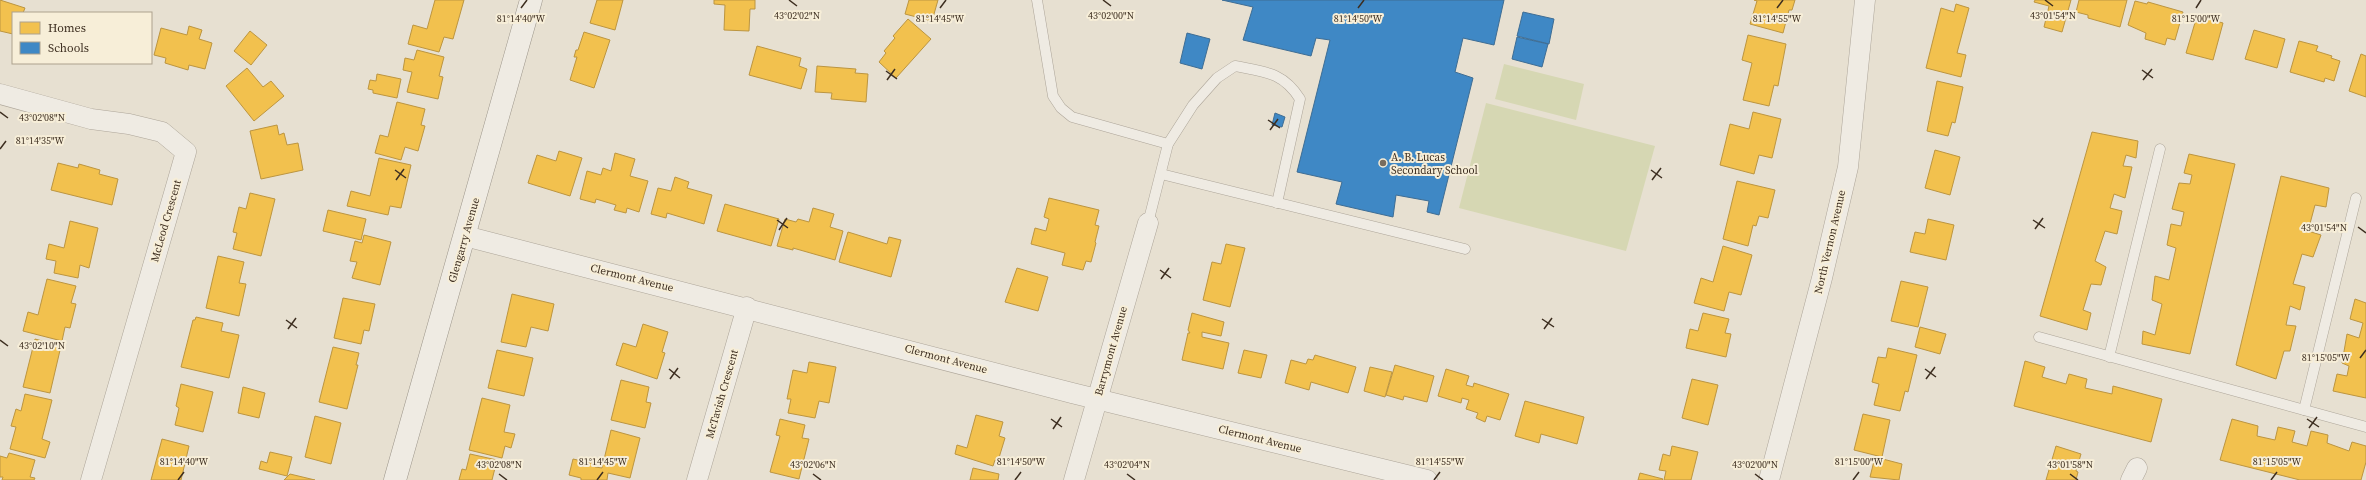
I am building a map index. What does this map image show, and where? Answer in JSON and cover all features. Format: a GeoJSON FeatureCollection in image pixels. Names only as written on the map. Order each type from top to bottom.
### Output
{"type":"FeatureCollection","features":[{"type":"Feature","properties":{"kind":"street","name":"Glengarry Avenue"},"geometry":{"type":"LineString","coordinates":[[395,480],[531,0]]}},
{"type":"Feature","properties":{"kind":"street","name":"North Vernon Avenue"},"geometry":{"type":"LineString","coordinates":[[1769,480],[1822,278],[1848,167],[1865,0]]}},
{"type":"Feature","properties":{"kind":"street","name":"McLeod Crescent"},"geometry":{"type":"LineString","coordinates":[[0,94],[91,119],[129,124],[162,132],[186,152],[91,480]]}},
{"type":"Feature","properties":{"kind":"street","name":"Barrymont Avenue"},"geometry":{"type":"LineString","coordinates":[[1074,480],[1148,223]]}},
{"type":"Feature","properties":{"kind":"street","name":"Clermont Avenue"},"geometry":{"type":"LineString","coordinates":[[465,236],[747,307],[1097,399],[1425,480]]}},
{"type":"Feature","properties":{"kind":"street","name":"McTavish Crescent"},"geometry":{"type":"LineString","coordinates":[[697,480],[747,307]]}},
{"type":"Feature","properties":{"kind":"lane"},"geometry":{"type":"LineString","coordinates":[[1037,0],[1053,96],[1061,108],[1072,117],[1168,144]]}},
{"type":"Feature","properties":{"kind":"lane"},"geometry":{"type":"LineString","coordinates":[[1148,223],[1168,144],[1193,105],[1217,78],[1235,66],[1268,72],[1290,84],[1300,99],[1277,203]]}},
{"type":"Feature","properties":{"kind":"lane"},"geometry":{"type":"LineString","coordinates":[[2109,357],[2160,149]]}},
{"type":"Feature","properties":{"kind":"lane"},"geometry":{"type":"LineString","coordinates":[[1161,174],[1465,249]]}},
{"type":"Feature","properties":{"kind":"lane"},"geometry":{"type":"LineString","coordinates":[[2304,410],[2356,198]]}},
{"type":"Feature","properties":{"kind":"lane"},"geometry":{"type":"LineString","coordinates":[[2039,337],[2366,427]]}},
{"type":"Feature","properties":{"kind":"green space"},"geometry":{"type":"Polygon","coordinates":[[[1504,64],[1584,84],[1576,120],[1495,99],[1504,64]]]}},
{"type":"Feature","properties":{"kind":"green space"},"geometry":{"type":"Polygon","coordinates":[[[1486,103],[1655,146],[1626,251],[1459,208],[1486,103]]]}},
{"type":"Feature","properties":{"kind":"building: Homes"},"geometry":{"type":"Polygon","coordinates":[[[0,0],[25,8],[23,12],[12,12],[12,34],[0,31],[0,0]]]}},
{"type":"Feature","properties":{"kind":"building: Homes"},"geometry":{"type":"Polygon","coordinates":[[[435,0],[464,0],[453,39],[444,37],[439,52],[408,44],[413,25],[427,29],[435,0]]]}},
{"type":"Feature","properties":{"kind":"building: Homes"},"geometry":{"type":"Polygon","coordinates":[[[597,0],[623,0],[615,30],[590,23],[597,0]]]}},
{"type":"Feature","properties":{"kind":"building: Homes"},"geometry":{"type":"Polygon","coordinates":[[[714,0],[755,0],[755,9],[750,9],[749,31],[724,30],[725,5],[714,4],[714,0]]]}},
{"type":"Feature","properties":{"kind":"building: Homes"},"geometry":{"type":"Polygon","coordinates":[[[909,0],[938,0],[932,21],[905,14],[909,0]]]}},
{"type":"Feature","properties":{"kind":"building: Homes"},"geometry":{"type":"Polygon","coordinates":[[[1754,0],[1795,0],[1792,10],[1789,10],[1783,33],[1750,24],[1757,1],[1754,0]]]}},
{"type":"Feature","properties":{"kind":"building: Homes"},"geometry":{"type":"Polygon","coordinates":[[[2035,0],[2071,0],[2062,32],[2044,27],[2049,6],[2034,2],[2035,0]]]}},
{"type":"Feature","properties":{"kind":"building: Homes"},"geometry":{"type":"Polygon","coordinates":[[[2079,0],[2127,0],[2120,27],[2088,18],[2088,15],[2076,12],[2079,0]]]}},
{"type":"Feature","properties":{"kind":"building: Homes"},"geometry":{"type":"Polygon","coordinates":[[[2135,1],[2147,4],[2148,2],[2183,12],[2175,40],[2167,38],[2165,45],[2145,39],[2146,33],[2128,25],[2135,1]]]}},
{"type":"Feature","properties":{"kind":"building: Homes"},"geometry":{"type":"Polygon","coordinates":[[[1956,4],[1969,8],[1957,53],[1966,55],[1961,77],[1926,68],[1941,8],[1954,12],[1956,4]]]}},
{"type":"Feature","properties":{"kind":"building: Homes"},"geometry":{"type":"Polygon","coordinates":[[[2197,16],[2223,23],[2213,60],[2186,53],[2197,16]]]}},
{"type":"Feature","properties":{"kind":"building: Homes"},"geometry":{"type":"Polygon","coordinates":[[[908,19],[931,39],[896,78],[879,62],[886,53],[884,51],[895,38],[893,36],[908,19]]]}},
{"type":"Feature","properties":{"kind":"building: Homes"},"geometry":{"type":"Polygon","coordinates":[[[189,26],[202,30],[199,39],[212,43],[205,69],[189,65],[188,70],[165,63],[166,58],[154,55],[161,28],[187,35],[189,26]]]}},
{"type":"Feature","properties":{"kind":"building: Homes"},"geometry":{"type":"Polygon","coordinates":[[[2254,30],[2285,39],[2277,68],[2245,59],[2254,30]]]}},
{"type":"Feature","properties":{"kind":"building: Homes"},"geometry":{"type":"Polygon","coordinates":[[[250,31],[267,45],[251,65],[234,51],[250,31]]]}},
{"type":"Feature","properties":{"kind":"building: Homes"},"geometry":{"type":"Polygon","coordinates":[[[584,32],[610,40],[594,88],[570,80],[577,57],[574,57],[576,50],[578,50],[584,32]]]}},
{"type":"Feature","properties":{"kind":"building: Homes"},"geometry":{"type":"Polygon","coordinates":[[[1748,35],[1786,44],[1778,86],[1774,85],[1769,106],[1743,100],[1752,63],[1742,60],[1748,35]]]}},
{"type":"Feature","properties":{"kind":"building: Homes"},"geometry":{"type":"Polygon","coordinates":[[[2299,41],[2318,46],[2316,51],[2332,56],[2331,58],[2340,61],[2334,81],[2325,78],[2324,82],[2290,72],[2299,41]]]}},
{"type":"Feature","properties":{"kind":"building: Homes"},"geometry":{"type":"Polygon","coordinates":[[[757,46],[801,58],[799,66],[807,69],[801,89],[749,75],[757,46]]]}},
{"type":"Feature","properties":{"kind":"building: Homes"},"geometry":{"type":"Polygon","coordinates":[[[417,50],[444,57],[439,76],[443,77],[438,99],[407,92],[412,72],[403,70],[405,58],[414,60],[417,50]]]}},
{"type":"Feature","properties":{"kind":"building: Homes"},"geometry":{"type":"Polygon","coordinates":[[[2361,54],[2366,56],[2366,97],[2349,91],[2361,54]]]}},
{"type":"Feature","properties":{"kind":"building: Homes"},"geometry":{"type":"Polygon","coordinates":[[[817,66],[856,69],[855,73],[868,74],[866,102],[831,99],[832,93],[815,92],[817,66]]]}},
{"type":"Feature","properties":{"kind":"building: Homes"},"geometry":{"type":"Polygon","coordinates":[[[247,68],[263,87],[271,81],[284,96],[254,121],[226,86],[247,68]]]}},
{"type":"Feature","properties":{"kind":"building: Homes"},"geometry":{"type":"Polygon","coordinates":[[[377,74],[401,79],[397,98],[373,93],[373,90],[368,89],[370,80],[376,81],[377,74]]]}},
{"type":"Feature","properties":{"kind":"building: Homes"},"geometry":{"type":"Polygon","coordinates":[[[1937,81],[1963,87],[1955,123],[1952,122],[1948,136],[1927,131],[1937,81]]]}},
{"type":"Feature","properties":{"kind":"building: Homes"},"geometry":{"type":"Polygon","coordinates":[[[397,102],[425,109],[421,125],[425,126],[418,151],[405,147],[401,160],[375,153],[380,135],[388,137],[397,102]]]}},
{"type":"Feature","properties":{"kind":"building: Homes"},"geometry":{"type":"Polygon","coordinates":[[[1753,112],[1781,119],[1772,158],[1759,155],[1754,174],[1720,165],[1730,124],[1749,129],[1753,112]]]}},
{"type":"Feature","properties":{"kind":"building: Homes"},"geometry":{"type":"Polygon","coordinates":[[[277,125],[279,135],[284,133],[287,145],[298,143],[303,170],[261,179],[250,131],[277,125]]]}},
{"type":"Feature","properties":{"kind":"building: Homes"},"geometry":{"type":"Polygon","coordinates":[[[2092,132],[2138,141],[2136,158],[2126,155],[2123,166],[2132,167],[2125,198],[2114,194],[2110,208],[2122,211],[2117,234],[2105,231],[2095,261],[2106,267],[2101,285],[2091,284],[2083,310],[2091,313],[2087,330],[2040,316],[2092,132]]]}},
{"type":"Feature","properties":{"kind":"building: Homes"},"geometry":{"type":"Polygon","coordinates":[[[1935,150],[1960,157],[1950,195],[1925,188],[1935,150]]]}},
{"type":"Feature","properties":{"kind":"building: Homes"},"geometry":{"type":"Polygon","coordinates":[[[559,151],[582,158],[570,196],[528,183],[537,155],[556,161],[559,151]]]}},
{"type":"Feature","properties":{"kind":"building: Homes"},"geometry":{"type":"Polygon","coordinates":[[[615,153],[635,159],[630,176],[648,181],[639,212],[627,208],[626,213],[614,210],[616,205],[596,199],[595,203],[580,199],[587,171],[601,175],[603,168],[611,171],[615,153]]]}},
{"type":"Feature","properties":{"kind":"building: Homes"},"geometry":{"type":"Polygon","coordinates":[[[2189,154],[2235,164],[2190,354],[2142,344],[2143,331],[2155,335],[2162,304],[2152,300],[2155,276],[2169,280],[2176,248],[2167,245],[2171,224],[2181,226],[2184,212],[2172,209],[2179,183],[2190,184],[2192,175],[2184,173],[2189,154]]]}},
{"type":"Feature","properties":{"kind":"building: Homes"},"geometry":{"type":"Polygon","coordinates":[[[379,158],[411,165],[401,208],[390,206],[388,215],[347,206],[351,191],[370,196],[379,158]]]}},
{"type":"Feature","properties":{"kind":"building: Homes"},"geometry":{"type":"Polygon","coordinates":[[[58,163],[78,168],[79,164],[100,170],[99,174],[118,179],[112,205],[51,190],[58,163]]]}},
{"type":"Feature","properties":{"kind":"building: Homes"},"geometry":{"type":"Polygon","coordinates":[[[2281,176],[2329,188],[2326,207],[2315,205],[2308,231],[2321,235],[2313,257],[2302,254],[2293,284],[2305,287],[2300,310],[2290,306],[2286,325],[2296,326],[2290,351],[2284,351],[2276,379],[2236,365],[2281,176]]]}},
{"type":"Feature","properties":{"kind":"building: Homes"},"geometry":{"type":"Polygon","coordinates":[[[675,177],[689,182],[687,188],[712,195],[704,224],[667,213],[666,218],[651,214],[658,188],[671,191],[675,177]]]}},
{"type":"Feature","properties":{"kind":"building: Homes"},"geometry":{"type":"Polygon","coordinates":[[[1737,181],[1775,190],[1768,218],[1759,216],[1756,226],[1753,225],[1748,246],[1723,239],[1737,181]]]}},
{"type":"Feature","properties":{"kind":"building: Homes"},"geometry":{"type":"Polygon","coordinates":[[[250,193],[275,199],[261,256],[233,249],[237,233],[233,232],[239,207],[246,209],[250,193]]]}},
{"type":"Feature","properties":{"kind":"building: Homes"},"geometry":{"type":"Polygon","coordinates":[[[1049,198],[1099,210],[1095,225],[1099,226],[1091,262],[1086,261],[1083,270],[1062,265],[1065,253],[1031,244],[1035,228],[1046,231],[1049,219],[1044,217],[1049,198]]]}},
{"type":"Feature","properties":{"kind":"building: Homes"},"geometry":{"type":"Polygon","coordinates":[[[725,204],[779,219],[771,246],[717,231],[725,204]]]}},
{"type":"Feature","properties":{"kind":"building: Homes"},"geometry":{"type":"Polygon","coordinates":[[[813,208],[834,214],[830,227],[843,231],[835,260],[793,248],[793,250],[777,246],[785,219],[796,222],[798,219],[809,222],[813,208]]]}},
{"type":"Feature","properties":{"kind":"building: Homes"},"geometry":{"type":"Polygon","coordinates":[[[328,210],[366,219],[361,240],[323,231],[328,210]]]}},
{"type":"Feature","properties":{"kind":"building: Homes"},"geometry":{"type":"Polygon","coordinates":[[[1928,219],[1954,225],[1946,260],[1910,252],[1915,232],[1925,234],[1928,219]]]}},
{"type":"Feature","properties":{"kind":"building: Homes"},"geometry":{"type":"Polygon","coordinates":[[[70,221],[98,228],[89,268],[80,265],[78,278],[54,273],[56,261],[46,259],[49,244],[64,248],[70,221]]]}},
{"type":"Feature","properties":{"kind":"building: Homes"},"geometry":{"type":"Polygon","coordinates":[[[848,232],[887,244],[889,237],[901,240],[891,277],[839,262],[848,232]]]}},
{"type":"Feature","properties":{"kind":"building: Homes"},"geometry":{"type":"Polygon","coordinates":[[[364,235],[391,242],[380,285],[352,278],[357,262],[350,261],[355,241],[362,243],[364,235]]]}},
{"type":"Feature","properties":{"kind":"building: Homes"},"geometry":{"type":"Polygon","coordinates":[[[1226,244],[1245,248],[1230,307],[1203,300],[1212,262],[1221,264],[1226,244]]]}},
{"type":"Feature","properties":{"kind":"building: Homes"},"geometry":{"type":"Polygon","coordinates":[[[1723,246],[1752,255],[1741,295],[1729,292],[1724,311],[1694,303],[1701,278],[1713,282],[1723,246]]]}},
{"type":"Feature","properties":{"kind":"building: Homes"},"geometry":{"type":"Polygon","coordinates":[[[218,256],[244,262],[239,283],[246,284],[239,316],[206,308],[218,256]]]}},
{"type":"Feature","properties":{"kind":"building: Homes"},"geometry":{"type":"Polygon","coordinates":[[[1017,268],[1048,277],[1038,311],[1005,302],[1017,268]]]}},
{"type":"Feature","properties":{"kind":"building: Homes"},"geometry":{"type":"Polygon","coordinates":[[[47,279],[76,286],[71,303],[76,304],[70,328],[65,327],[62,341],[23,331],[28,312],[38,315],[47,279]]]}},
{"type":"Feature","properties":{"kind":"building: Homes"},"geometry":{"type":"Polygon","coordinates":[[[1901,281],[1928,287],[1918,327],[1891,321],[1901,281]]]}},
{"type":"Feature","properties":{"kind":"building: Homes"},"geometry":{"type":"Polygon","coordinates":[[[512,294],[554,304],[548,331],[531,327],[526,347],[501,342],[512,294]]]}},
{"type":"Feature","properties":{"kind":"building: Homes"},"geometry":{"type":"Polygon","coordinates":[[[343,298],[375,304],[369,331],[364,330],[361,344],[334,338],[343,298]]]}},
{"type":"Feature","properties":{"kind":"building: Homes"},"geometry":{"type":"Polygon","coordinates":[[[2355,299],[2366,303],[2366,398],[2333,391],[2337,374],[2347,376],[2349,366],[2342,363],[2347,334],[2359,338],[2363,323],[2350,319],[2355,299]]]}},
{"type":"Feature","properties":{"kind":"building: Homes"},"geometry":{"type":"Polygon","coordinates":[[[1192,313],[1224,322],[1221,336],[1202,332],[1202,337],[1229,343],[1223,369],[1182,360],[1188,333],[1190,333],[1188,330],[1192,313]]]}},
{"type":"Feature","properties":{"kind":"building: Homes"},"geometry":{"type":"Polygon","coordinates":[[[1703,313],[1729,319],[1725,333],[1731,334],[1726,357],[1686,348],[1690,329],[1698,331],[1703,313]]]}},
{"type":"Feature","properties":{"kind":"building: Homes"},"geometry":{"type":"Polygon","coordinates":[[[196,317],[223,323],[221,331],[239,335],[229,378],[181,367],[193,320],[195,320],[196,317]]]}},
{"type":"Feature","properties":{"kind":"building: Homes"},"geometry":{"type":"Polygon","coordinates":[[[643,324],[668,332],[662,352],[665,353],[657,379],[616,365],[623,343],[636,347],[643,324]]]}},
{"type":"Feature","properties":{"kind":"building: Homes"},"geometry":{"type":"Polygon","coordinates":[[[1920,327],[1946,334],[1940,354],[1915,347],[1920,327]]]}},
{"type":"Feature","properties":{"kind":"building: Homes"},"geometry":{"type":"Polygon","coordinates":[[[35,339],[61,346],[50,393],[23,387],[35,339]]]}},
{"type":"Feature","properties":{"kind":"building: Homes"},"geometry":{"type":"Polygon","coordinates":[[[333,347],[359,353],[356,365],[358,365],[347,409],[319,402],[333,347]]]}},
{"type":"Feature","properties":{"kind":"building: Homes"},"geometry":{"type":"Polygon","coordinates":[[[1888,348],[1917,355],[1908,392],[1905,391],[1900,411],[1874,405],[1879,384],[1872,382],[1878,357],[1886,358],[1888,348]]]}},
{"type":"Feature","properties":{"kind":"building: Homes"},"geometry":{"type":"Polygon","coordinates":[[[497,350],[533,358],[524,396],[488,388],[497,350]]]}},
{"type":"Feature","properties":{"kind":"building: Homes"},"geometry":{"type":"Polygon","coordinates":[[[1244,350],[1267,355],[1261,378],[1238,373],[1244,350]]]}},
{"type":"Feature","properties":{"kind":"building: Homes"},"geometry":{"type":"Polygon","coordinates":[[[1315,355],[1356,367],[1348,393],[1311,382],[1309,390],[1285,383],[1291,360],[1306,364],[1308,359],[1313,360],[1315,355]]]}},
{"type":"Feature","properties":{"kind":"building: Homes"},"geometry":{"type":"Polygon","coordinates":[[[2025,361],[2045,367],[2042,377],[2066,384],[2069,374],[2087,379],[2085,388],[2112,394],[2113,386],[2162,399],[2151,442],[2014,406],[2025,361]]]}},
{"type":"Feature","properties":{"kind":"building: Homes"},"geometry":{"type":"Polygon","coordinates":[[[809,362],[836,367],[829,403],[819,401],[815,418],[788,413],[791,399],[787,399],[793,370],[807,373],[809,362]]]}},
{"type":"Feature","properties":{"kind":"building: Homes"},"geometry":{"type":"Polygon","coordinates":[[[1395,365],[1434,376],[1427,402],[1404,396],[1403,400],[1386,395],[1395,365]]]}},
{"type":"Feature","properties":{"kind":"building: Homes"},"geometry":{"type":"Polygon","coordinates":[[[1370,367],[1392,372],[1385,397],[1364,391],[1370,367]]]}},
{"type":"Feature","properties":{"kind":"building: Homes"},"geometry":{"type":"Polygon","coordinates":[[[1446,369],[1469,376],[1466,385],[1473,387],[1474,383],[1509,394],[1500,420],[1487,416],[1485,422],[1476,418],[1478,413],[1466,409],[1469,400],[1462,398],[1461,403],[1438,396],[1446,369]]]}},
{"type":"Feature","properties":{"kind":"building: Homes"},"geometry":{"type":"Polygon","coordinates":[[[1692,379],[1718,385],[1708,425],[1682,418],[1692,379]]]}},
{"type":"Feature","properties":{"kind":"building: Homes"},"geometry":{"type":"Polygon","coordinates":[[[621,380],[649,387],[646,402],[651,403],[645,428],[611,420],[621,380]]]}},
{"type":"Feature","properties":{"kind":"building: Homes"},"geometry":{"type":"Polygon","coordinates":[[[181,384],[213,392],[203,432],[175,425],[179,408],[176,406],[181,384]]]}},
{"type":"Feature","properties":{"kind":"building: Homes"},"geometry":{"type":"Polygon","coordinates":[[[243,387],[265,393],[259,418],[238,413],[243,387]]]}},
{"type":"Feature","properties":{"kind":"building: Homes"},"geometry":{"type":"Polygon","coordinates":[[[25,394],[52,400],[42,439],[50,442],[45,458],[10,449],[16,427],[11,426],[16,409],[21,411],[25,394]]]}},
{"type":"Feature","properties":{"kind":"building: Homes"},"geometry":{"type":"Polygon","coordinates":[[[482,398],[510,405],[504,432],[515,434],[511,448],[505,446],[502,458],[469,450],[482,398]]]}},
{"type":"Feature","properties":{"kind":"building: Homes"},"geometry":{"type":"Polygon","coordinates":[[[1525,401],[1584,417],[1577,444],[1541,434],[1539,443],[1515,436],[1525,401]]]}},
{"type":"Feature","properties":{"kind":"building: Homes"},"geometry":{"type":"Polygon","coordinates":[[[1863,414],[1890,420],[1882,457],[1854,450],[1863,414]]]}},
{"type":"Feature","properties":{"kind":"building: Homes"},"geometry":{"type":"Polygon","coordinates":[[[976,415],[1003,422],[999,436],[1005,438],[998,461],[995,460],[993,466],[955,454],[957,445],[967,448],[976,415]]]}},
{"type":"Feature","properties":{"kind":"building: Homes"},"geometry":{"type":"Polygon","coordinates":[[[315,416],[341,423],[331,464],[305,457],[315,416]]]}},
{"type":"Feature","properties":{"kind":"building: Homes"},"geometry":{"type":"Polygon","coordinates":[[[780,419],[805,425],[802,438],[809,439],[799,479],[770,472],[780,436],[776,435],[780,419]]]}},
{"type":"Feature","properties":{"kind":"building: Homes"},"geometry":{"type":"Polygon","coordinates":[[[2232,419],[2258,426],[2257,436],[2275,440],[2278,427],[2295,431],[2292,442],[2307,446],[2311,431],[2328,435],[2327,443],[2349,451],[2352,442],[2366,446],[2366,462],[2361,480],[2300,480],[2220,460],[2232,419]]]}},
{"type":"Feature","properties":{"kind":"building: Homes"},"geometry":{"type":"Polygon","coordinates":[[[611,430],[640,438],[630,478],[608,473],[607,480],[581,480],[581,478],[569,475],[573,459],[595,464],[595,467],[602,468],[611,430]]]}},
{"type":"Feature","properties":{"kind":"building: Homes"},"geometry":{"type":"Polygon","coordinates":[[[162,439],[189,446],[181,480],[151,480],[162,439]]]}},
{"type":"Feature","properties":{"kind":"building: Homes"},"geometry":{"type":"Polygon","coordinates":[[[1672,446],[1698,452],[1691,480],[1664,480],[1666,471],[1659,470],[1663,454],[1670,456],[1672,446]]]}},
{"type":"Feature","properties":{"kind":"building: Homes"},"geometry":{"type":"Polygon","coordinates":[[[2056,446],[2081,454],[2076,471],[2078,472],[2076,480],[2046,480],[2056,446]]]}},
{"type":"Feature","properties":{"kind":"building: Homes"},"geometry":{"type":"Polygon","coordinates":[[[270,452],[292,457],[287,476],[259,469],[261,461],[267,463],[270,452]]]}},
{"type":"Feature","properties":{"kind":"building: Homes"},"geometry":{"type":"Polygon","coordinates":[[[9,453],[35,460],[30,477],[35,478],[34,480],[2,480],[3,477],[0,477],[0,456],[7,458],[9,453]]]}},
{"type":"Feature","properties":{"kind":"building: Homes"},"geometry":{"type":"Polygon","coordinates":[[[470,454],[497,460],[492,480],[459,480],[462,469],[466,470],[470,454]]]}},
{"type":"Feature","properties":{"kind":"building: Homes"},"geometry":{"type":"Polygon","coordinates":[[[1875,457],[1902,464],[1899,480],[1870,477],[1875,457]]]}},
{"type":"Feature","properties":{"kind":"building: Homes"},"geometry":{"type":"Polygon","coordinates":[[[973,468],[999,474],[998,480],[970,480],[973,468]]]}},
{"type":"Feature","properties":{"kind":"building: Homes"},"geometry":{"type":"Polygon","coordinates":[[[1640,473],[1663,479],[1638,480],[1640,473]]]}},
{"type":"Feature","properties":{"kind":"building: Homes"},"geometry":{"type":"Polygon","coordinates":[[[290,474],[315,480],[284,480],[290,474]]]}},
{"type":"Feature","properties":{"kind":"building: Schools"},"geometry":{"type":"Polygon","coordinates":[[[1222,0],[1504,0],[1494,45],[1463,38],[1455,72],[1473,78],[1439,215],[1427,212],[1429,201],[1396,195],[1393,217],[1336,204],[1342,182],[1297,172],[1330,40],[1316,38],[1311,56],[1243,40],[1253,7],[1222,0]]]}},
{"type":"Feature","properties":{"kind":"building: Schools"},"geometry":{"type":"Polygon","coordinates":[[[1523,12],[1554,19],[1549,44],[1517,36],[1523,12]]]}},
{"type":"Feature","properties":{"kind":"building: Schools"},"geometry":{"type":"Polygon","coordinates":[[[1187,33],[1210,39],[1202,69],[1180,63],[1187,33]]]}},
{"type":"Feature","properties":{"kind":"building: Schools"},"geometry":{"type":"Polygon","coordinates":[[[1517,37],[1548,44],[1542,67],[1512,59],[1517,37]]]}},
{"type":"Feature","properties":{"kind":"building: Schools"},"geometry":{"type":"Polygon","coordinates":[[[1275,113],[1285,117],[1282,127],[1272,125],[1275,113]]]}},
{"type":"Feature","properties":{"kind":"place","name":"A. B. Lucas Secondary School"},"geometry":{"type":"Point","coordinates":[1383,163]}}]}
